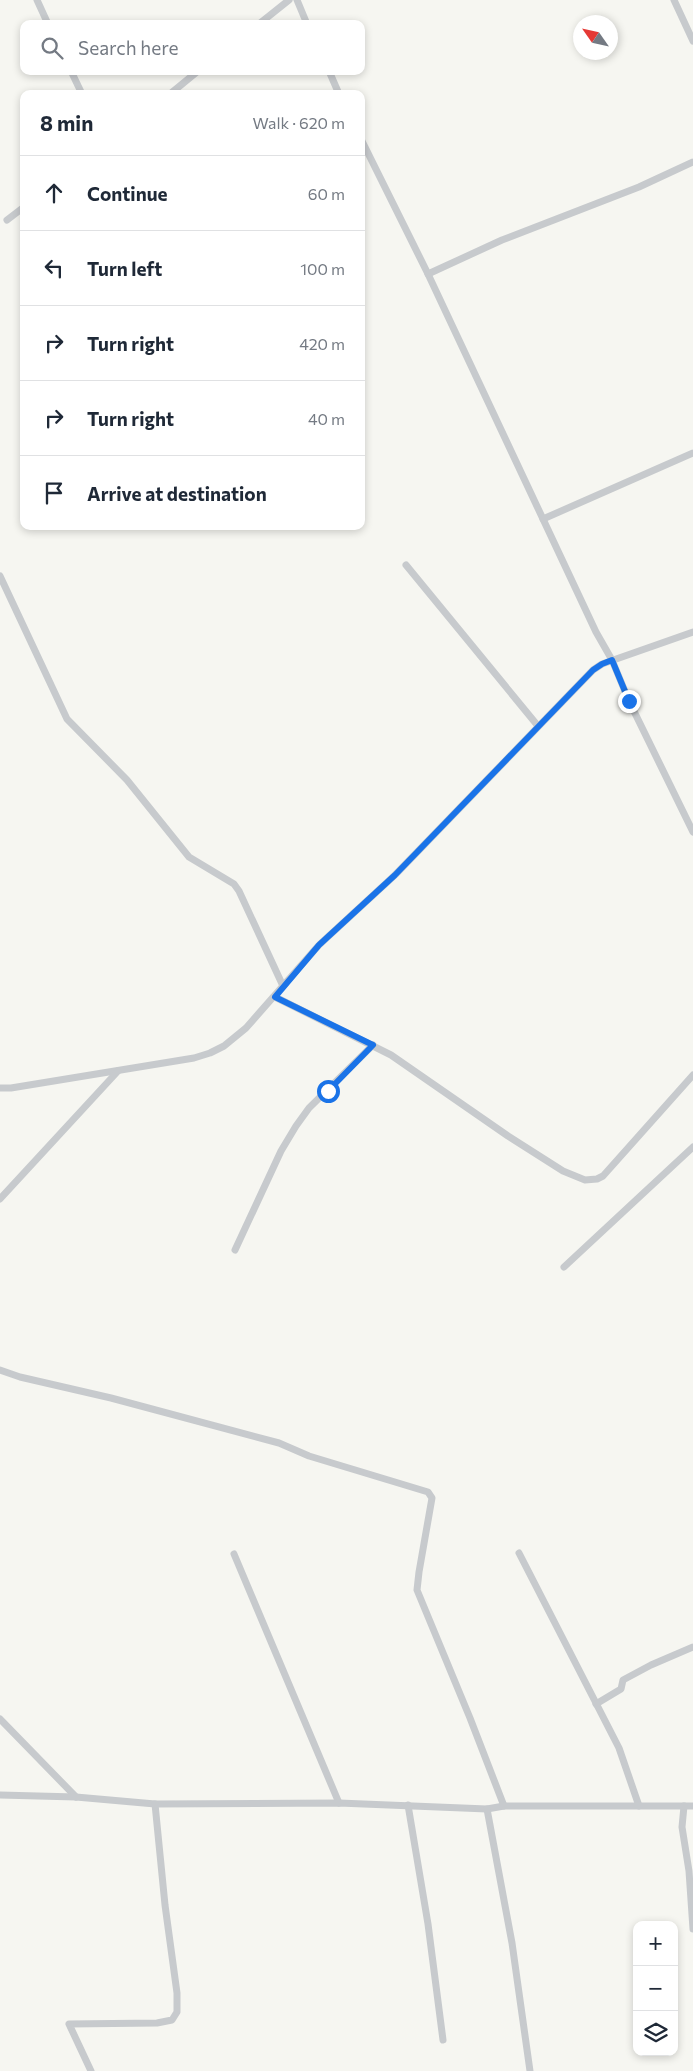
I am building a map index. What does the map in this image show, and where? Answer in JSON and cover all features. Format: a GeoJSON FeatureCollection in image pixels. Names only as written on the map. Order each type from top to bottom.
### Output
{"type":"FeatureCollection","features":[{"type":"Feature","properties":{"kind":"street"},"geometry":{"type":"LineString","coordinates":[[37,0],[46,20]]}},
{"type":"Feature","properties":{"kind":"street"},"geometry":{"type":"LineString","coordinates":[[264,20],[290,0]]}},
{"type":"Feature","properties":{"kind":"street"},"geometry":{"type":"LineString","coordinates":[[296,0],[305,20]]}},
{"type":"Feature","properties":{"kind":"street"},"geometry":{"type":"LineString","coordinates":[[674,0],[693,41]]}},
{"type":"Feature","properties":{"kind":"street"},"geometry":{"type":"LineString","coordinates":[[73,75],[80,90]]}},
{"type":"Feature","properties":{"kind":"street"},"geometry":{"type":"LineString","coordinates":[[175,90],[193,75]]}},
{"type":"Feature","properties":{"kind":"street"},"geometry":{"type":"LineString","coordinates":[[331,75],[337,90]]}},
{"type":"Feature","properties":{"kind":"street"},"geometry":{"type":"LineString","coordinates":[[365,148],[428,274],[596,632],[612,660],[629,701],[693,832]]}},
{"type":"Feature","properties":{"kind":"street"},"geometry":{"type":"LineString","coordinates":[[428,274],[502,240],[639,187],[693,162]]}},
{"type":"Feature","properties":{"kind":"street"},"geometry":{"type":"LineString","coordinates":[[7,220],[20,210]]}},
{"type":"Feature","properties":{"kind":"street"},"geometry":{"type":"LineString","coordinates":[[543,519],[693,453]]}},
{"type":"Feature","properties":{"kind":"street"},"geometry":{"type":"LineString","coordinates":[[406,565],[538,726]]}},
{"type":"Feature","properties":{"kind":"street"},"geometry":{"type":"LineString","coordinates":[[0,576],[67,719],[126,780],[189,857],[234,884],[283,986]]}},
{"type":"Feature","properties":{"kind":"street"},"geometry":{"type":"LineString","coordinates":[[0,1088],[11,1088],[194,1058],[224,1046],[246,1028],[319,945],[395,875],[593,670],[612,660],[693,632]]}},
{"type":"Feature","properties":{"kind":"street"},"geometry":{"type":"LineString","coordinates":[[275,997],[391,1055],[508,1136],[563,1171],[585,1180],[597,1179],[603,1176],[693,1074]]}},
{"type":"Feature","properties":{"kind":"street"},"geometry":{"type":"LineString","coordinates":[[235,1250],[282,1151],[296,1126],[309,1108],[373,1045]]}},
{"type":"Feature","properties":{"kind":"street"},"geometry":{"type":"LineString","coordinates":[[0,1199],[118,1071]]}},
{"type":"Feature","properties":{"kind":"street"},"geometry":{"type":"LineString","coordinates":[[564,1266],[693,1147]]}},
{"type":"Feature","properties":{"kind":"street"},"geometry":{"type":"LineString","coordinates":[[0,1370],[20,1378],[111,1398],[279,1443],[309,1456],[428,1492],[432,1498],[417,1590],[504,1806]]}},
{"type":"Feature","properties":{"kind":"street"},"geometry":{"type":"LineString","coordinates":[[519,1553],[619,1748],[639,1806]]}},
{"type":"Feature","properties":{"kind":"street"},"geometry":{"type":"LineString","coordinates":[[234,1554],[339,1803]]}},
{"type":"Feature","properties":{"kind":"street"},"geometry":{"type":"LineString","coordinates":[[596,1704],[621,1689],[623,1680],[693,1647]]}},
{"type":"Feature","properties":{"kind":"street"},"geometry":{"type":"LineString","coordinates":[[0,1719],[76,1797]]}},
{"type":"Feature","properties":{"kind":"street"},"geometry":{"type":"LineString","coordinates":[[0,1795],[76,1797],[155,1804],[339,1803],[487,1809],[504,1806],[693,1806]]}},
{"type":"Feature","properties":{"kind":"street"},"geometry":{"type":"LineString","coordinates":[[91,2071],[69,2024],[157,2023],[172,2020],[177,2012],[177,1993],[165,1906],[155,1804]]}},
{"type":"Feature","properties":{"kind":"street"},"geometry":{"type":"LineString","coordinates":[[408,1805],[428,1924],[443,2040]]}},
{"type":"Feature","properties":{"kind":"street"},"geometry":{"type":"LineString","coordinates":[[684,1806],[682,1827],[689,1871],[693,1930]]}},
{"type":"Feature","properties":{"kind":"street"},"geometry":{"type":"LineString","coordinates":[[487,1809],[512,1943],[530,2071]]}},
{"type":"Feature","properties":{"kind":"route"},"geometry":{"type":"LineString","coordinates":[[328,1091],[373,1045],[275,997],[319,945],[395,875],[593,670],[612,660],[629,701]]}}]}
